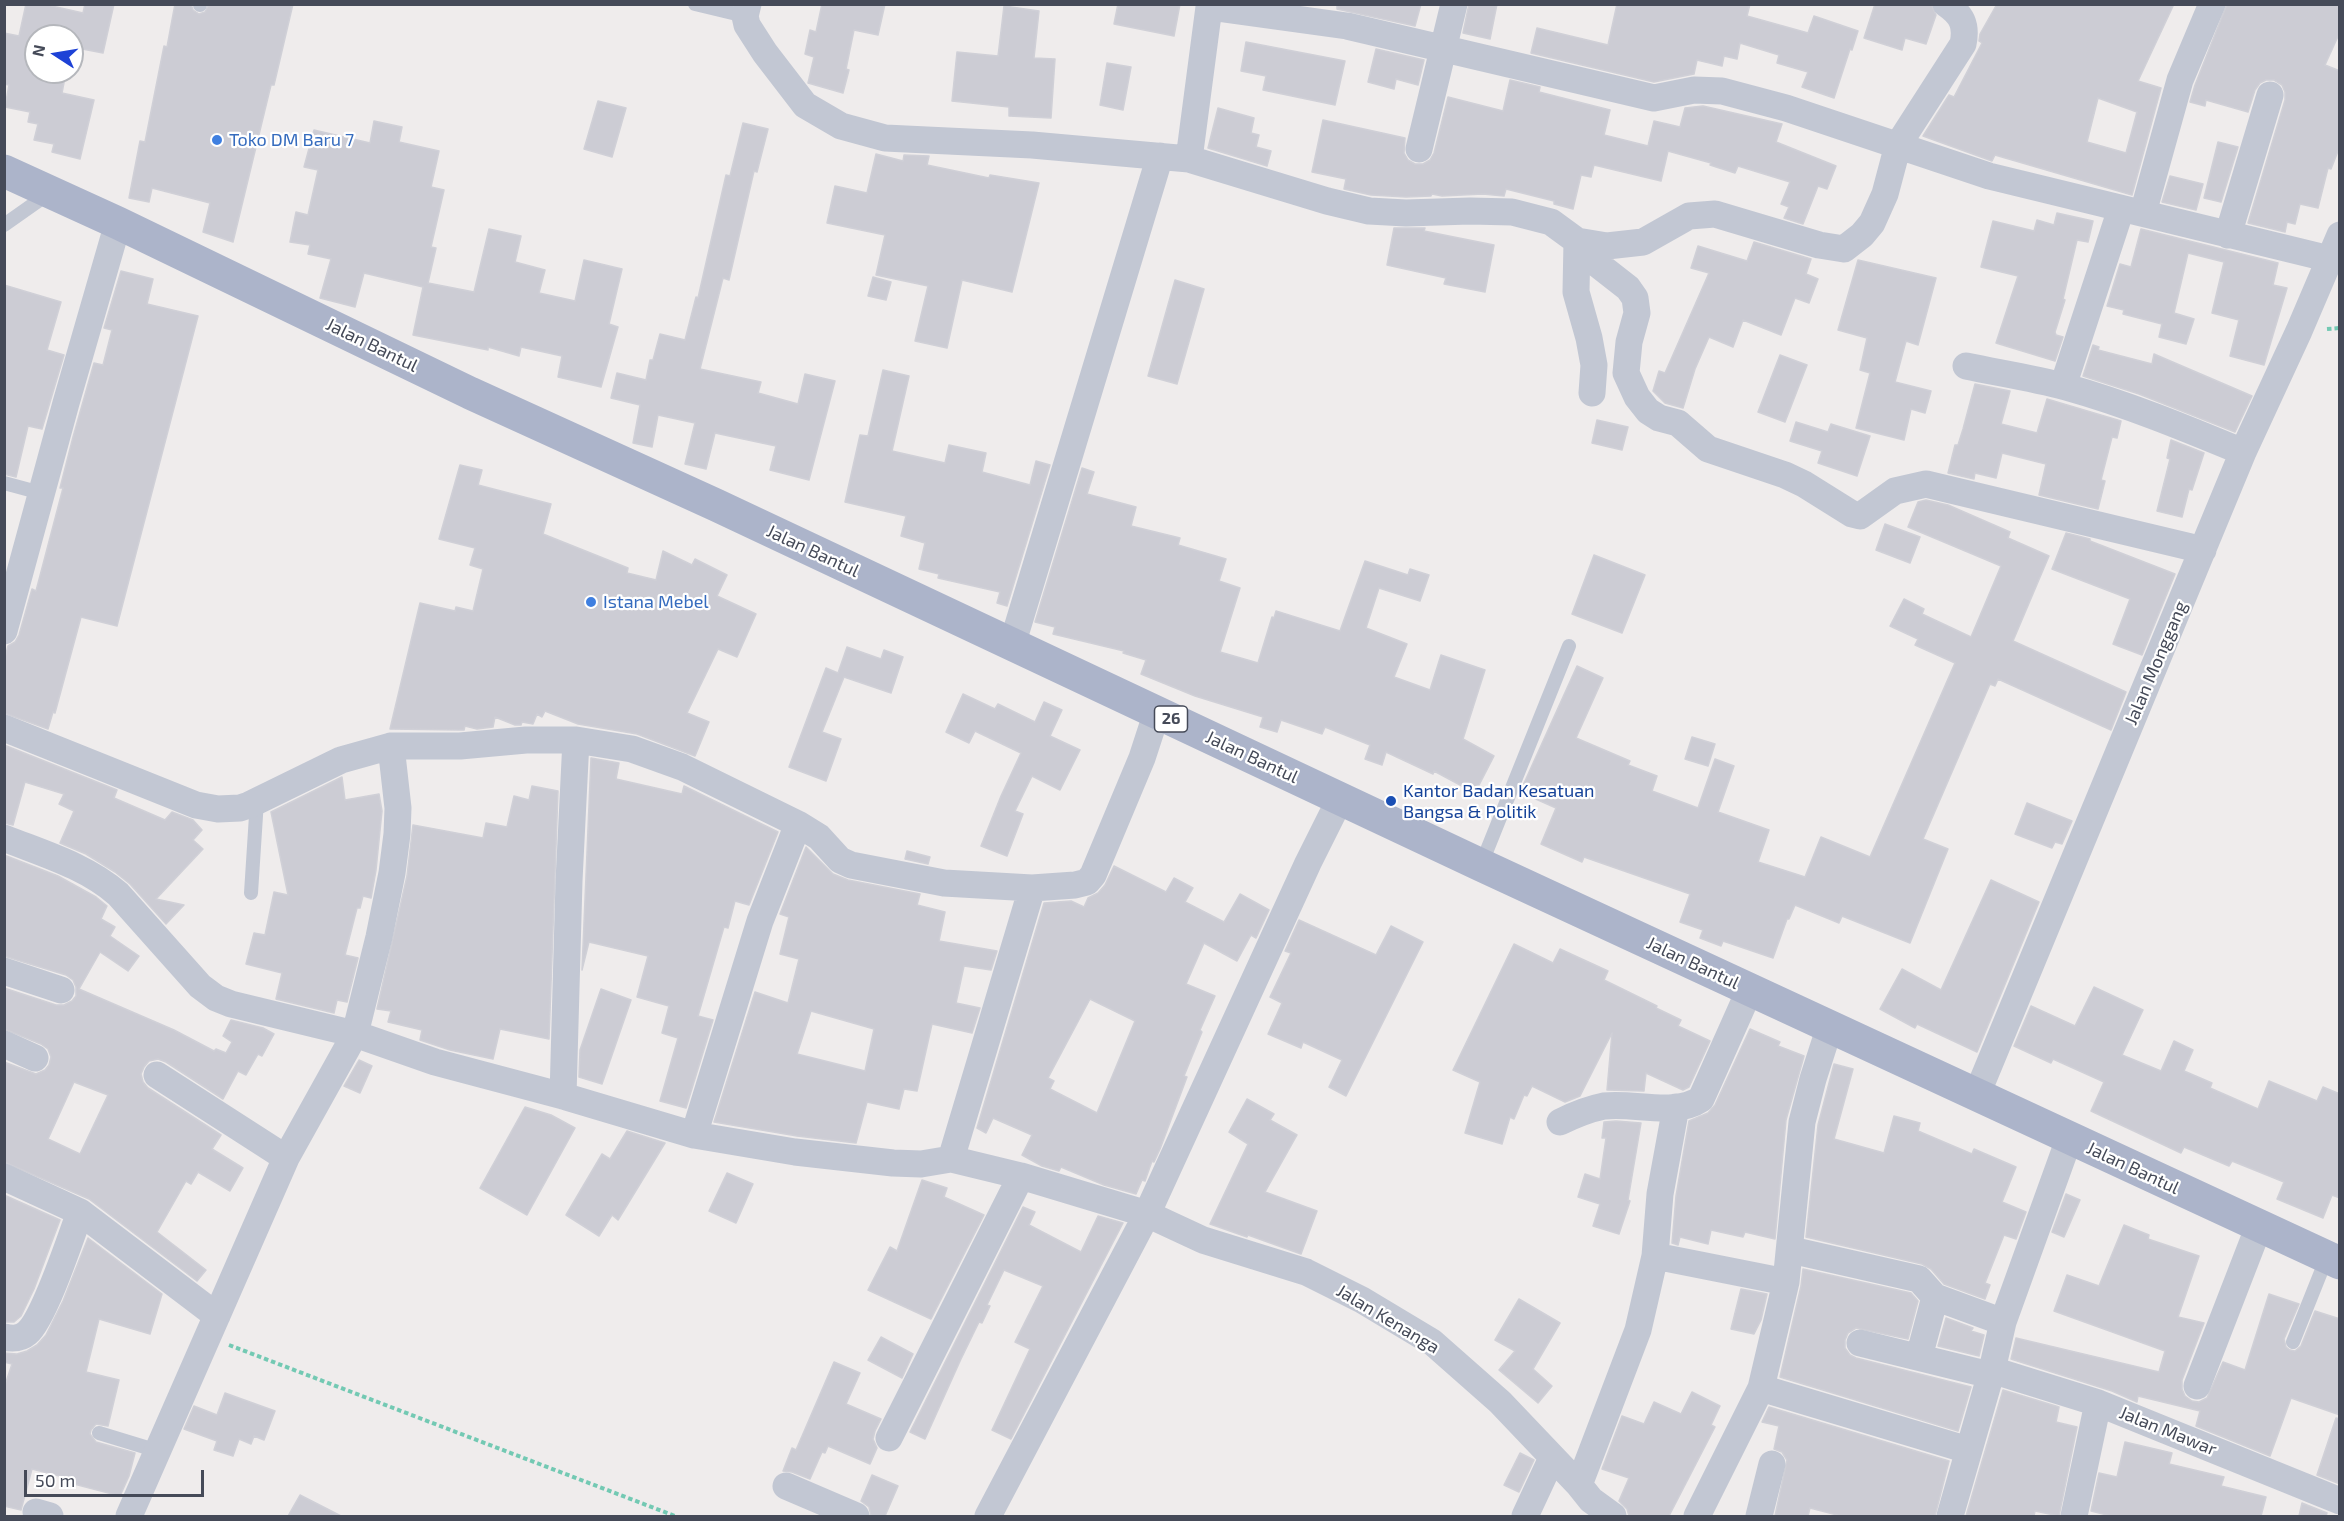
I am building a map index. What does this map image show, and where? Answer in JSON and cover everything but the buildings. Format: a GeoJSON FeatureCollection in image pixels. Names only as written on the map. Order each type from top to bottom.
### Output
{"type":"FeatureCollection","features":[{"type":"Feature","properties":{"kind":"main road","name":"Jalan Bantul"},"geometry":{"type":"LineString","coordinates":[[4,171],[118,223],[470,393],[716,505],[1157,712],[1335,810],[1481,865],[2333,1260]]}},
{"type":"Feature","properties":{"kind":"street"},"geometry":{"type":"LineString","coordinates":[[1419,149],[1454,4]]}},
{"type":"Feature","properties":{"kind":"street"},"geometry":{"type":"LineString","coordinates":[[1577,240],[1607,246],[1643,242],[1689,216],[1715,214],[1819,245],[1844,249],[1862,235],[1872,223],[1885,194],[1898,145],[1963,44],[1965,27],[1962,18],[1946,4]]}},
{"type":"Feature","properties":{"kind":"street"},"geometry":{"type":"LineString","coordinates":[[2063,386],[2132,211],[2180,80],[2212,4]]}},
{"type":"Feature","properties":{"kind":"street"},"geometry":{"type":"LineString","coordinates":[[1189,159],[1209,6],[1347,26],[1654,98],[1694,90],[1722,91],[1786,108],[1989,176],[2228,235],[2335,247]]}},
{"type":"Feature","properties":{"kind":"street"},"geometry":{"type":"LineString","coordinates":[[746,10],[751,33],[805,105],[841,126],[885,138],[1032,145],[1189,159],[1327,201],[1369,210],[1416,214],[1470,211],[1512,212],[1536,217],[1563,230],[1577,240],[1596,263],[1629,288],[1635,298],[1637,313],[1629,342],[1626,373],[1637,397],[1652,415],[1678,423],[1708,448],[1785,475],[1857,516],[1895,492],[1926,484],[2203,550]]}},
{"type":"Feature","properties":{"kind":"street"},"geometry":{"type":"LineString","coordinates":[[2228,235],[2270,95]]}},
{"type":"Feature","properties":{"kind":"street"},"geometry":{"type":"LineString","coordinates":[[1012,645],[1160,156]]}},
{"type":"Feature","properties":{"kind":"street"},"geometry":{"type":"LineString","coordinates":[[4,631],[118,223]]}},
{"type":"Feature","properties":{"kind":"street"},"geometry":{"type":"LineString","coordinates":[[1577,240],[1576,292],[1594,364],[1592,393]]}},
{"type":"Feature","properties":{"kind":"street","name":"Jalan Monggang"},"geometry":{"type":"LineString","coordinates":[[1977,1094],[2243,452],[2335,247]]}},
{"type":"Feature","properties":{"kind":"street"},"geometry":{"type":"LineString","coordinates":[[1966,366],[2063,386],[2164,420],[2243,452]]}},
{"type":"Feature","properties":{"kind":"street"},"geometry":{"type":"LineString","coordinates":[[4,728],[176,799],[218,809],[240,808],[341,760],[391,746],[460,746],[526,740],[576,740],[632,749],[682,767],[798,824],[819,837],[840,860],[851,865],[944,883],[1032,888],[1075,885],[1087,882],[1093,875],[1134,778],[1157,712]]}},
{"type":"Feature","properties":{"kind":"street"},"geometry":{"type":"LineString","coordinates":[[563,1096],[569,881],[576,740]]}},
{"type":"Feature","properties":{"kind":"street"},"geometry":{"type":"LineString","coordinates":[[129,1516],[286,1158],[355,1034],[372,969],[393,863],[398,808],[391,746]]}},
{"type":"Feature","properties":{"kind":"street"},"geometry":{"type":"LineString","coordinates":[[988,1516],[1146,1214],[1308,863],[1335,810]]}},
{"type":"Feature","properties":{"kind":"street"},"geometry":{"type":"LineString","coordinates":[[694,1135],[760,921],[798,824]]}},
{"type":"Feature","properties":{"kind":"street"},"geometry":{"type":"LineString","coordinates":[[4,838],[87,871],[105,882],[200,986],[216,998],[231,1004],[355,1034],[435,1062],[563,1096],[694,1135],[795,1152],[893,1163],[921,1164],[951,1158],[1032,888]]}},
{"type":"Feature","properties":{"kind":"street"},"geometry":{"type":"LineString","coordinates":[[4,971],[61,990]]}},
{"type":"Feature","properties":{"kind":"street"},"geometry":{"type":"LineString","coordinates":[[1560,1122],[1605,1106],[1676,1107],[1692,1105],[1701,1099],[1750,989]]}},
{"type":"Feature","properties":{"kind":"street"},"geometry":{"type":"LineString","coordinates":[[1697,1516],[1761,1388],[1786,1282],[1791,1250],[1802,1122],[1830,1026]]}},
{"type":"Feature","properties":{"kind":"street"},"geometry":{"type":"LineString","coordinates":[[4,1044],[34,1058]]}},
{"type":"Feature","properties":{"kind":"street"},"geometry":{"type":"LineString","coordinates":[[157,1075],[286,1158]]}},
{"type":"Feature","properties":{"kind":"street"},"geometry":{"type":"LineString","coordinates":[[1585,1500],[1638,1330],[1655,1256],[1660,1194],[1676,1107]]}},
{"type":"Feature","properties":{"kind":"street"},"geometry":{"type":"LineString","coordinates":[[1950,1516],[2003,1322],[2069,1139]]}},
{"type":"Feature","properties":{"kind":"street","name":"Jalan Kenanga"},"geometry":{"type":"LineString","coordinates":[[951,1158],[1021,1176],[1146,1214],[1203,1240],[1306,1272],[1382,1312],[1432,1342],[1500,1402],[1552,1458],[1585,1500],[1613,1516]]}},
{"type":"Feature","properties":{"kind":"street"},"geometry":{"type":"LineString","coordinates":[[889,1438],[1021,1176]]}},
{"type":"Feature","properties":{"kind":"street"},"geometry":{"type":"LineString","coordinates":[[4,1177],[80,1212],[213,1326]]}},
{"type":"Feature","properties":{"kind":"street"},"geometry":{"type":"LineString","coordinates":[[4,1337],[12,1339],[29,1332],[39,1316],[80,1212]]}},
{"type":"Feature","properties":{"kind":"street"},"geometry":{"type":"LineString","coordinates":[[2197,1386],[2259,1226]]}},
{"type":"Feature","properties":{"kind":"street"},"geometry":{"type":"LineString","coordinates":[[1791,1250],[1919,1279],[1935,1297],[2003,1322]]}},
{"type":"Feature","properties":{"kind":"street"},"geometry":{"type":"LineString","coordinates":[[1655,1256],[1786,1282]]}},
{"type":"Feature","properties":{"kind":"street"},"geometry":{"type":"LineString","coordinates":[[1918,1357],[1935,1297]]}},
{"type":"Feature","properties":{"kind":"street","name":"Jalan Mawar"},"geometry":{"type":"LineString","coordinates":[[1860,1343],[1991,1372],[2098,1403],[2340,1501]]}},
{"type":"Feature","properties":{"kind":"street"},"geometry":{"type":"LineString","coordinates":[[1761,1388],[1968,1450]]}},
{"type":"Feature","properties":{"kind":"street"},"geometry":{"type":"LineString","coordinates":[[2074,1516],[2098,1403]]}},
{"type":"Feature","properties":{"kind":"street"},"geometry":{"type":"LineString","coordinates":[[1525,1516],[1552,1458]]}},
{"type":"Feature","properties":{"kind":"street"},"geometry":{"type":"LineString","coordinates":[[1759,1516],[1772,1464]]}},
{"type":"Feature","properties":{"kind":"street"},"geometry":{"type":"LineString","coordinates":[[786,1486],[856,1516]]}},
{"type":"Feature","properties":{"kind":"lane"},"geometry":{"type":"LineString","coordinates":[[695,4],[746,10]]}},
{"type":"Feature","properties":{"kind":"lane"},"geometry":{"type":"LineString","coordinates":[[4,225],[50,193]]}},
{"type":"Feature","properties":{"kind":"lane"},"geometry":{"type":"LineString","coordinates":[[4,483],[41,493]]}},
{"type":"Feature","properties":{"kind":"lane"},"geometry":{"type":"LineString","coordinates":[[1481,865],[1569,646]]}},
{"type":"Feature","properties":{"kind":"lane"},"geometry":{"type":"LineString","coordinates":[[251,893],[256,800]]}},
{"type":"Feature","properties":{"kind":"lane"},"geometry":{"type":"LineString","coordinates":[[2294,1342],[2333,1260]]}},
{"type":"Feature","properties":{"kind":"lane"},"geometry":{"type":"LineString","coordinates":[[99,1433],[158,1452]]}},
{"type":"Feature","properties":{"kind":"path"},"geometry":{"type":"LineString","coordinates":[[213,1326],[675,1516]]}},
{"type":"Feature","properties":{"kind":"place","name":"Toko DM Baru 7"},"geometry":{"type":"Point","coordinates":[217,140]}},
{"type":"Feature","properties":{"kind":"place","name":"Istana Mebel"},"geometry":{"type":"Point","coordinates":[591,602]}},
{"type":"Feature","properties":{"kind":"place","name":"Kantor Badan Kesatuan Bangsa & Politik"},"geometry":{"type":"Point","coordinates":[1391,801]}}]}
